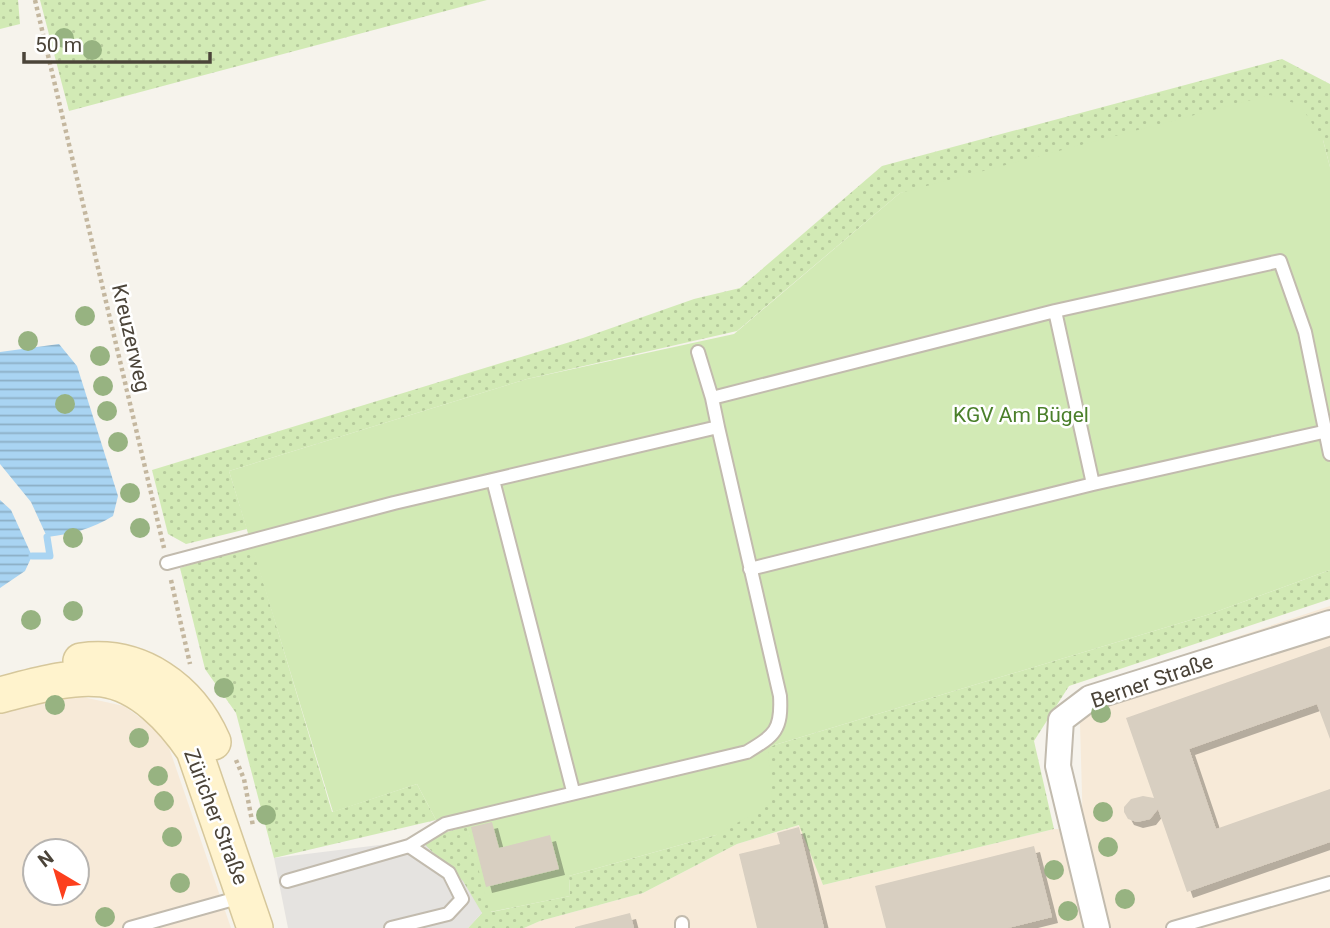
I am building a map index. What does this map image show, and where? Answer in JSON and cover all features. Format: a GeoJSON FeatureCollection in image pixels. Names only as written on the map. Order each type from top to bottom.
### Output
{"type":"FeatureCollection","features":[{"type":"Feature","properties":{"kind":"street","name":"Berner Straße"},"geometry":{"type":"LineString","coordinates":[[1097,928],[1058,766],[1061,720],[1090,698],[1330,623]]}},
{"type":"Feature","properties":{"kind":"street","name":"Züricher Straße"},"geometry":{"type":"LineString","coordinates":[[0,679],[52,665],[105,658],[129,663],[154,674],[181,693],[204,722],[219,758],[235,821],[250,912]]}},
{"type":"Feature","properties":{"kind":"street","name":"Züricher Straße"},"geometry":{"type":"LineString","coordinates":[[0,695],[51,682],[103,679],[143,695],[177,725],[194,750],[250,912]]}},
{"type":"Feature","properties":{"kind":"lane"},"geometry":{"type":"LineString","coordinates":[[712,398],[1055,311],[1280,261],[1305,332],[1323,432],[1330,454]]}},
{"type":"Feature","properties":{"kind":"lane"},"geometry":{"type":"LineString","coordinates":[[1055,311],[1093,484]]}},
{"type":"Feature","properties":{"kind":"lane"},"geometry":{"type":"LineString","coordinates":[[287,881],[409,846],[445,824],[573,791],[747,752],[772,737],[781,718],[780,696],[712,398],[698,352]]}},
{"type":"Feature","properties":{"kind":"lane"},"geometry":{"type":"LineString","coordinates":[[167,563],[494,480],[718,428]]}},
{"type":"Feature","properties":{"kind":"lane"},"geometry":{"type":"LineString","coordinates":[[750,569],[1093,484],[1323,432]]}},
{"type":"Feature","properties":{"kind":"lane"},"geometry":{"type":"LineString","coordinates":[[494,480],[573,791]]}},
{"type":"Feature","properties":{"kind":"lane"},"geometry":{"type":"LineString","coordinates":[[391,928],[448,914],[462,899],[449,873],[409,846]]}},
{"type":"Feature","properties":{"kind":"lane"},"geometry":{"type":"LineString","coordinates":[[1173,928],[1330,883]]}},
{"type":"Feature","properties":{"kind":"lane"},"geometry":{"type":"LineString","coordinates":[[130,928],[250,912]]}},
{"type":"Feature","properties":{"kind":"path","name":"Kreuzerweg"},"geometry":{"type":"LineString","coordinates":[[35,0],[191,670]]}},
{"type":"Feature","properties":{"kind":"shaded area"},"geometry":{"type":"Polygon","coordinates":[[[1330,606],[1330,928],[524,928],[540,921],[643,893],[737,844],[800,825],[823,885],[1054,829],[1083,829],[1079,689],[1330,606]]]}},
{"type":"Feature","properties":{"kind":"shaded area"},"geometry":{"type":"Polygon","coordinates":[[[69,694],[124,706],[165,736],[231,928],[0,928],[0,710],[69,694]]]}},
{"type":"Feature","properties":{"kind":"shaded area"},"geometry":{"type":"Polygon","coordinates":[[[420,840],[463,881],[482,913],[468,928],[288,928],[274,858],[420,840]]]}},
{"type":"Feature","properties":{"kind":"green space"},"geometry":{"type":"Polygon","coordinates":[[[0,0],[18,0],[20,24],[0,29],[0,0]]]}},
{"type":"Feature","properties":{"kind":"green space"},"geometry":{"type":"Polygon","coordinates":[[[40,0],[487,0],[69,111],[40,0]]]}},
{"type":"Feature","properties":{"kind":"green space"},"geometry":{"type":"Polygon","coordinates":[[[1282,59],[1330,84],[1330,167],[1323,140],[900,193],[737,331],[527,379],[229,471],[247,529],[186,544],[168,534],[152,470],[583,338],[694,299],[740,288],[882,166],[1282,59]]]}},
{"type":"Feature","properties":{"kind":"green space","name":"KGV Am Bügel"},"geometry":{"type":"Polygon","coordinates":[[[1270,95],[1300,105],[1323,140],[1330,167],[1330,570],[1207,615],[768,747],[772,803],[716,835],[569,876],[570,896],[490,912],[465,820],[436,820],[417,784],[333,812],[229,471],[527,379],[734,334],[900,193],[1270,95]]]}},
{"type":"Feature","properties":{"kind":"green space"},"geometry":{"type":"Polygon","coordinates":[[[252,544],[332,812],[417,784],[436,820],[274,858],[236,713],[205,669],[180,568],[252,544]]]}},
{"type":"Feature","properties":{"kind":"green space"},"geometry":{"type":"Polygon","coordinates":[[[1330,570],[1330,599],[1069,686],[1034,741],[1054,829],[823,885],[799,825],[737,844],[643,893],[540,921],[524,928],[468,928],[482,913],[420,840],[467,826],[491,912],[570,896],[569,876],[716,835],[768,747],[1207,615],[1330,570]]]}},
{"type":"Feature","properties":{"kind":"water"},"geometry":{"type":"Polygon","coordinates":[[[59,344],[77,366],[118,496],[113,516],[82,530],[47,537],[31,502],[0,464],[0,352],[59,344]]]}},
{"type":"Feature","properties":{"kind":"water"},"geometry":{"type":"Polygon","coordinates":[[[0,500],[11,510],[32,556],[25,571],[0,588],[0,500]]]}},
{"type":"Feature","properties":{"kind":"building"},"geometry":{"type":"Polygon","coordinates":[[[1330,646],[1330,739],[1317,704],[1189,749],[1216,829],[1330,789],[1330,842],[1187,892],[1158,809],[1150,819],[1137,822],[1128,819],[1124,812],[1124,807],[1131,799],[1143,796],[1154,798],[1126,718],[1330,646]]]}},
{"type":"Feature","properties":{"kind":"building"},"geometry":{"type":"Polygon","coordinates":[[[492,822],[499,848],[550,835],[559,869],[486,887],[471,827],[492,822]]]}},
{"type":"Feature","properties":{"kind":"building"},"geometry":{"type":"Polygon","coordinates":[[[799,827],[824,928],[757,928],[739,854],[780,844],[777,833],[799,827]]]}},
{"type":"Feature","properties":{"kind":"building"},"geometry":{"type":"Polygon","coordinates":[[[1034,846],[1052,917],[1008,928],[886,928],[875,886],[1034,846]]]}},
{"type":"Feature","properties":{"kind":"building"},"geometry":{"type":"Polygon","coordinates":[[[630,913],[634,928],[575,928],[575,927],[630,913]]]}},
{"type":"Feature","properties":{"kind":"waterway"},"geometry":{"type":"LineString","coordinates":[[32,556],[50,556],[47,537]]}}]}
